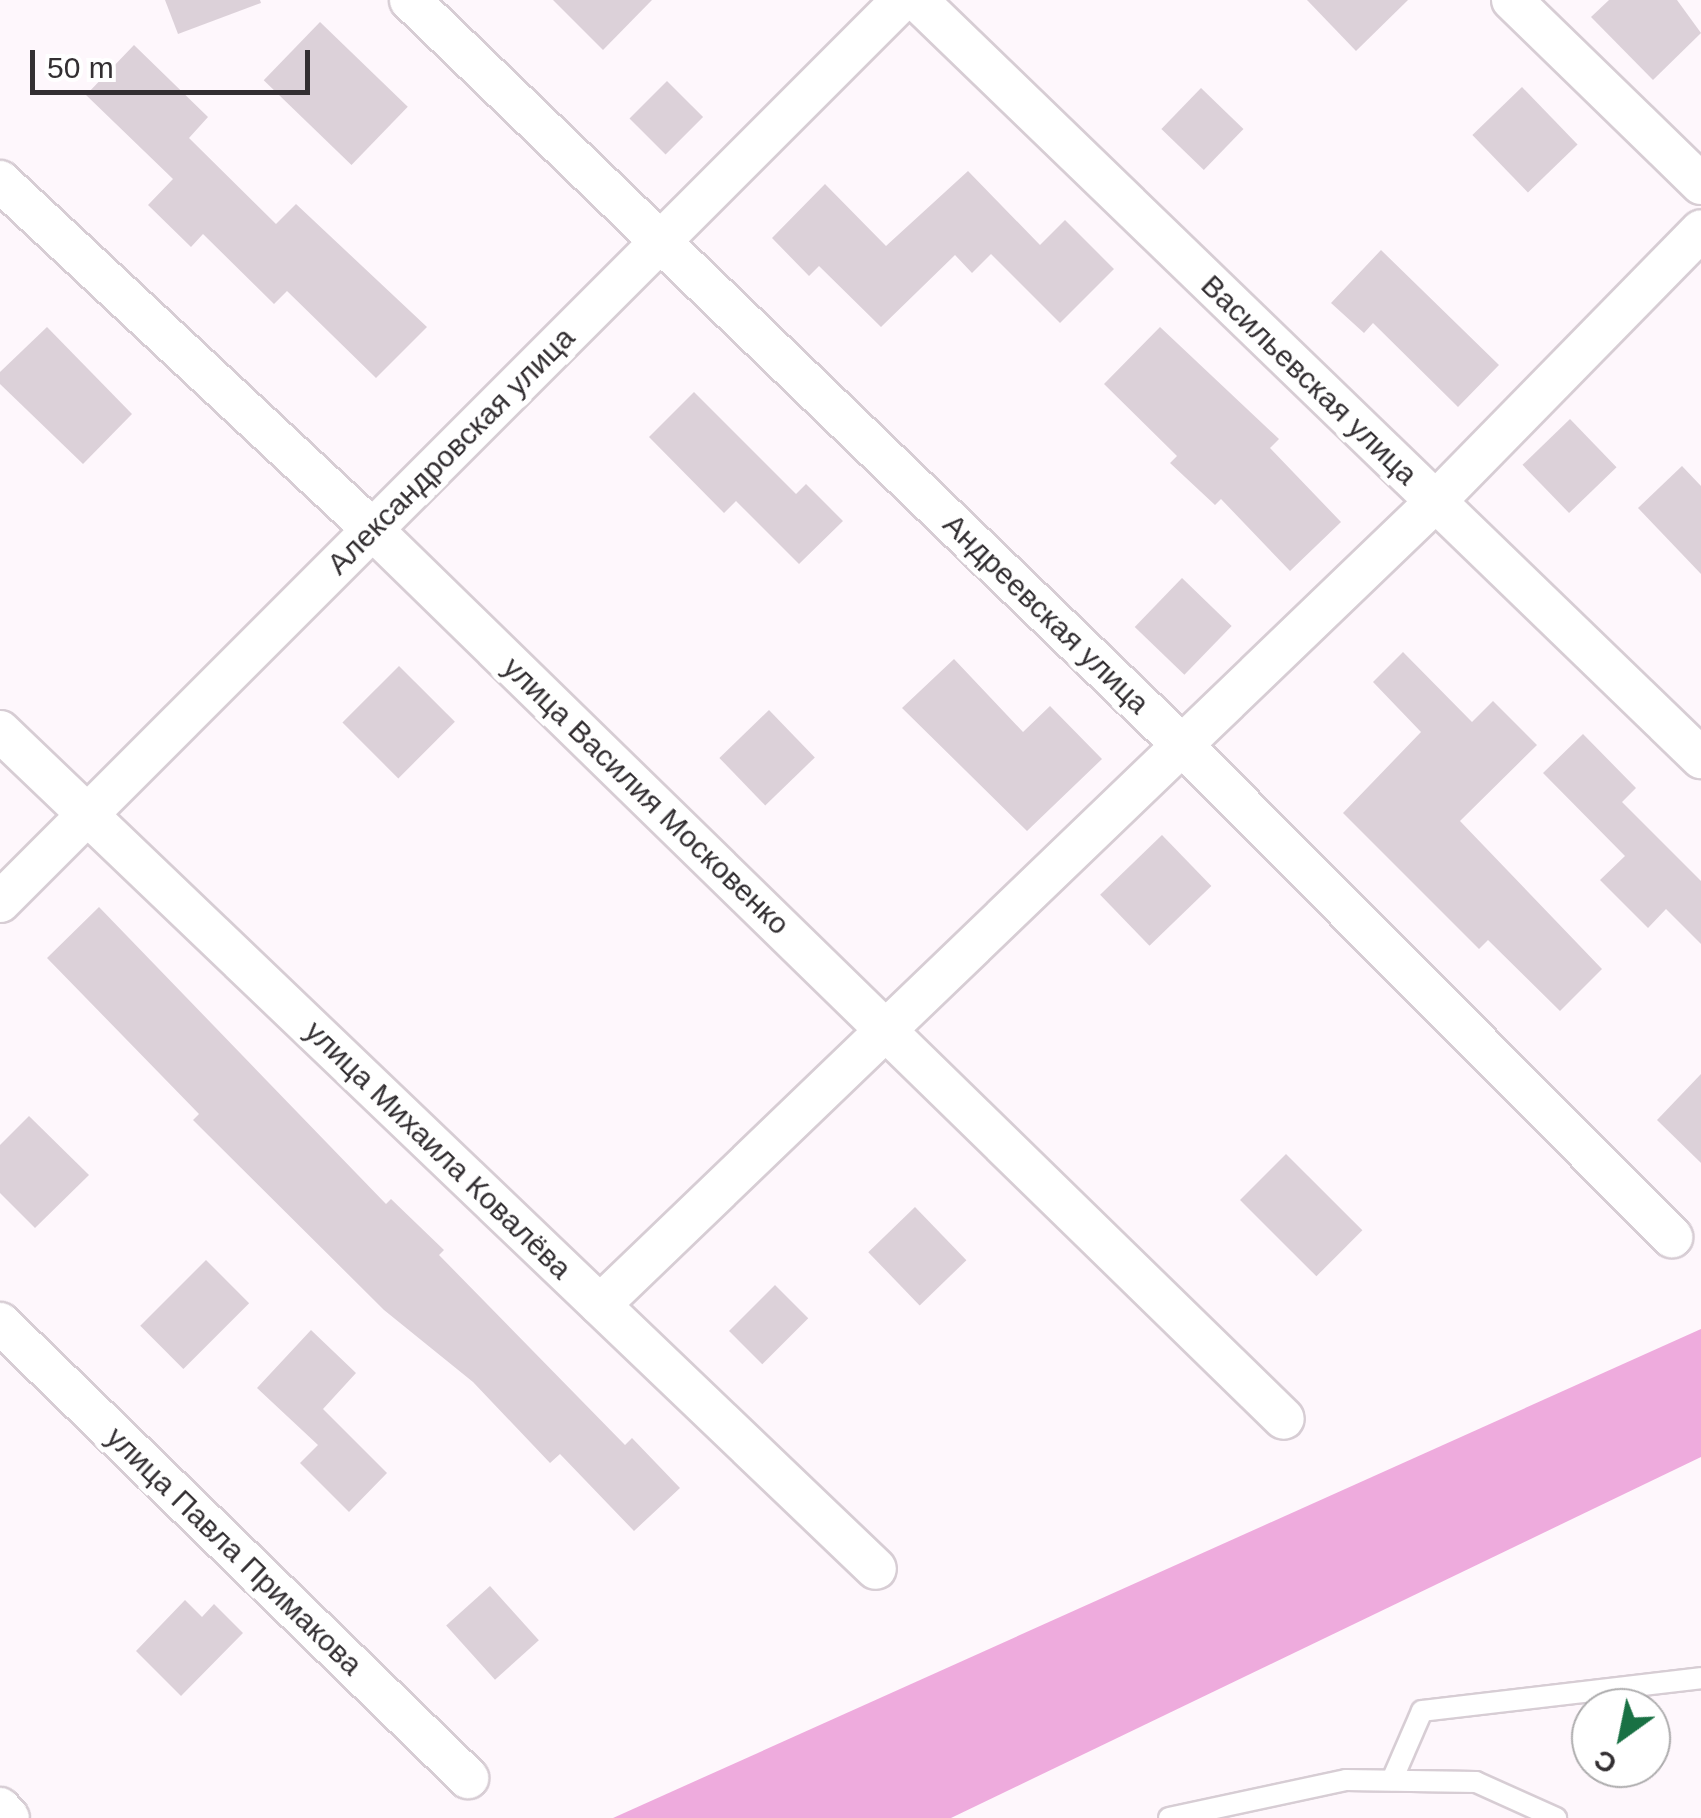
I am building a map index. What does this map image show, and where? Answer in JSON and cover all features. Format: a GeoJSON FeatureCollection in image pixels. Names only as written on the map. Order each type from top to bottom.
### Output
{"type":"FeatureCollection","features":[{"type":"Feature","properties":{"kind":"street","name":"Андреевская улица"},"geometry":{"type":"LineString","coordinates":[[410,0],[1179,742],[1672,1236]]}},
{"type":"Feature","properties":{"kind":"street","name":"Александровская улица"},"geometry":{"type":"LineString","coordinates":[[0,902],[85,812],[374,531],[658,240],[902,0]]}},
{"type":"Feature","properties":{"kind":"street","name":"Васильевская улица"},"geometry":{"type":"LineString","coordinates":[[918,0],[1701,758]]}},
{"type":"Feature","properties":{"kind":"street"},"geometry":{"type":"LineString","coordinates":[[1512,0],[1701,184]]}},
{"type":"Feature","properties":{"kind":"street","name":"улица Василия Московенко"},"geometry":{"type":"LineString","coordinates":[[0,182],[374,531],[1284,1419]]}},
{"type":"Feature","properties":{"kind":"street"},"geometry":{"type":"LineString","coordinates":[[600,1305],[886,1032],[1179,742],[1435,502],[1701,230]]}},
{"type":"Feature","properties":{"kind":"street","name":"улица Михаила Ковалёва"},"geometry":{"type":"LineString","coordinates":[[0,731],[876,1569]]}},
{"type":"Feature","properties":{"kind":"street","name":"улица Павла Примакова"},"geometry":{"type":"LineString","coordinates":[[0,1323],[468,1778]]}},
{"type":"Feature","properties":{"kind":"street"},"geometry":{"type":"LineString","coordinates":[[0,1808],[10,1818]]}},
{"type":"Feature","properties":{"kind":"lane"},"geometry":{"type":"LineString","coordinates":[[1392,1780],[1422,1711],[1701,1678]]}},
{"type":"Feature","properties":{"kind":"lane"},"geometry":{"type":"LineString","coordinates":[[1169,1818],[1346,1780],[1476,1782],[1556,1818]]}},
{"type":"Feature","properties":{"kind":"shaded area"},"geometry":{"type":"Polygon","coordinates":[[[1701,1329],[1701,1457],[951,1818],[613,1818],[1701,1329]]]}},
{"type":"Feature","properties":{"kind":"building"},"geometry":{"type":"Polygon","coordinates":[[[165,0],[260,0],[261,3],[178,34],[165,0]]]}},
{"type":"Feature","properties":{"kind":"building"},"geometry":{"type":"Polygon","coordinates":[[[553,0],[652,0],[603,50],[553,0]]]}},
{"type":"Feature","properties":{"kind":"building"},"geometry":{"type":"Polygon","coordinates":[[[1307,0],[1408,0],[1356,51],[1307,0]]]}},
{"type":"Feature","properties":{"kind":"building"},"geometry":{"type":"Polygon","coordinates":[[[1609,0],[1677,0],[1701,33],[1653,80],[1591,17],[1609,0]]]}},
{"type":"Feature","properties":{"kind":"building"},"geometry":{"type":"Polygon","coordinates":[[[320,22],[408,107],[351,165],[264,80],[320,22]]]}},
{"type":"Feature","properties":{"kind":"building"},"geometry":{"type":"Polygon","coordinates":[[[134,45],[208,117],[189,138],[276,224],[296,204],[427,327],[376,378],[287,291],[274,304],[203,234],[191,247],[148,205],[173,179],[86,95],[134,45]]]}},
{"type":"Feature","properties":{"kind":"building"},"geometry":{"type":"Polygon","coordinates":[[[667,81],[703,117],[666,155],[630,118],[667,81]]]}},
{"type":"Feature","properties":{"kind":"building"},"geometry":{"type":"Polygon","coordinates":[[[1522,87],[1578,145],[1528,192],[1472,135],[1522,87]]]}},
{"type":"Feature","properties":{"kind":"building"},"geometry":{"type":"Polygon","coordinates":[[[1201,88],[1243,129],[1204,170],[1161,129],[1201,88]]]}},
{"type":"Feature","properties":{"kind":"building"},"geometry":{"type":"Polygon","coordinates":[[[968,171],[1040,245],[1065,220],[1114,269],[1060,323],[991,254],[972,273],[955,255],[881,327],[819,266],[809,276],[772,238],[825,184],[886,246],[968,171]]]}},
{"type":"Feature","properties":{"kind":"building"},"geometry":{"type":"Polygon","coordinates":[[[1381,250],[1499,365],[1458,407],[1373,323],[1364,333],[1331,303],[1381,250]]]}},
{"type":"Feature","properties":{"kind":"building"},"geometry":{"type":"Polygon","coordinates":[[[47,327],[132,414],[83,464],[0,384],[0,372],[47,327]]]}},
{"type":"Feature","properties":{"kind":"building"},"geometry":{"type":"Polygon","coordinates":[[[1160,327],[1279,439],[1270,448],[1341,522],[1290,571],[1221,499],[1215,505],[1170,463],[1177,456],[1104,384],[1160,327]]]}},
{"type":"Feature","properties":{"kind":"building"},"geometry":{"type":"Polygon","coordinates":[[[694,392],[796,494],[806,484],[843,521],[799,564],[736,501],[724,513],[649,437],[694,392]]]}},
{"type":"Feature","properties":{"kind":"building"},"geometry":{"type":"Polygon","coordinates":[[[1570,419],[1617,467],[1569,513],[1523,465],[1570,419]]]}},
{"type":"Feature","properties":{"kind":"building"},"geometry":{"type":"Polygon","coordinates":[[[1682,466],[1701,486],[1701,574],[1638,508],[1682,466]]]}},
{"type":"Feature","properties":{"kind":"building"},"geometry":{"type":"Polygon","coordinates":[[[1182,578],[1232,626],[1184,675],[1135,627],[1182,578]]]}},
{"type":"Feature","properties":{"kind":"building"},"geometry":{"type":"Polygon","coordinates":[[[1403,652],[1472,722],[1493,701],[1537,745],[1460,821],[1602,969],[1560,1011],[1488,940],[1479,949],[1343,813],[1421,732],[1373,682],[1403,652]]]}},
{"type":"Feature","properties":{"kind":"building"},"geometry":{"type":"Polygon","coordinates":[[[954,659],[1023,732],[1050,706],[1102,759],[1027,831],[902,708],[954,659]]]}},
{"type":"Feature","properties":{"kind":"building"},"geometry":{"type":"Polygon","coordinates":[[[399,666],[455,722],[398,778],[342,723],[399,666]]]}},
{"type":"Feature","properties":{"kind":"building"},"geometry":{"type":"Polygon","coordinates":[[[769,710],[815,757],[765,805],[719,758],[769,710]]]}},
{"type":"Feature","properties":{"kind":"building"},"geometry":{"type":"Polygon","coordinates":[[[1583,734],[1636,788],[1622,802],[1701,881],[1701,944],[1666,909],[1648,928],[1600,880],[1625,856],[1543,773],[1583,734]]]}},
{"type":"Feature","properties":{"kind":"building"},"geometry":{"type":"Polygon","coordinates":[[[1162,835],[1211,886],[1149,946],[1100,895],[1162,835]]]}},
{"type":"Feature","properties":{"kind":"building"},"geometry":{"type":"Polygon","coordinates":[[[99,907],[386,1204],[391,1199],[444,1250],[439,1255],[625,1445],[632,1438],[680,1488],[634,1531],[560,1454],[550,1463],[473,1382],[384,1310],[193,1120],[199,1114],[47,958],[99,907]]]}},
{"type":"Feature","properties":{"kind":"building"},"geometry":{"type":"Polygon","coordinates":[[[1701,1074],[1701,1163],[1657,1120],[1701,1074]]]}},
{"type":"Feature","properties":{"kind":"building"},"geometry":{"type":"Polygon","coordinates":[[[29,1116],[89,1175],[35,1228],[0,1193],[0,1145],[29,1116]]]}},
{"type":"Feature","properties":{"kind":"building"},"geometry":{"type":"Polygon","coordinates":[[[1286,1154],[1362,1230],[1316,1276],[1240,1200],[1286,1154]]]}},
{"type":"Feature","properties":{"kind":"building"},"geometry":{"type":"Polygon","coordinates":[[[915,1207],[966,1260],[920,1305],[868,1252],[915,1207]]]}},
{"type":"Feature","properties":{"kind":"building"},"geometry":{"type":"Polygon","coordinates":[[[206,1260],[249,1303],[183,1369],[140,1326],[206,1260]]]}},
{"type":"Feature","properties":{"kind":"building"},"geometry":{"type":"Polygon","coordinates":[[[775,1285],[808,1318],[762,1364],[729,1331],[775,1285]]]}},
{"type":"Feature","properties":{"kind":"building"},"geometry":{"type":"Polygon","coordinates":[[[311,1330],[356,1373],[323,1409],[387,1473],[349,1512],[300,1463],[318,1445],[257,1388],[311,1330]]]}},
{"type":"Feature","properties":{"kind":"building"},"geometry":{"type":"Polygon","coordinates":[[[490,1586],[539,1640],[495,1680],[446,1625],[490,1586]]]}},
{"type":"Feature","properties":{"kind":"building"},"geometry":{"type":"Polygon","coordinates":[[[185,1600],[202,1617],[214,1604],[243,1633],[181,1696],[136,1651],[185,1600]]]}}]}
